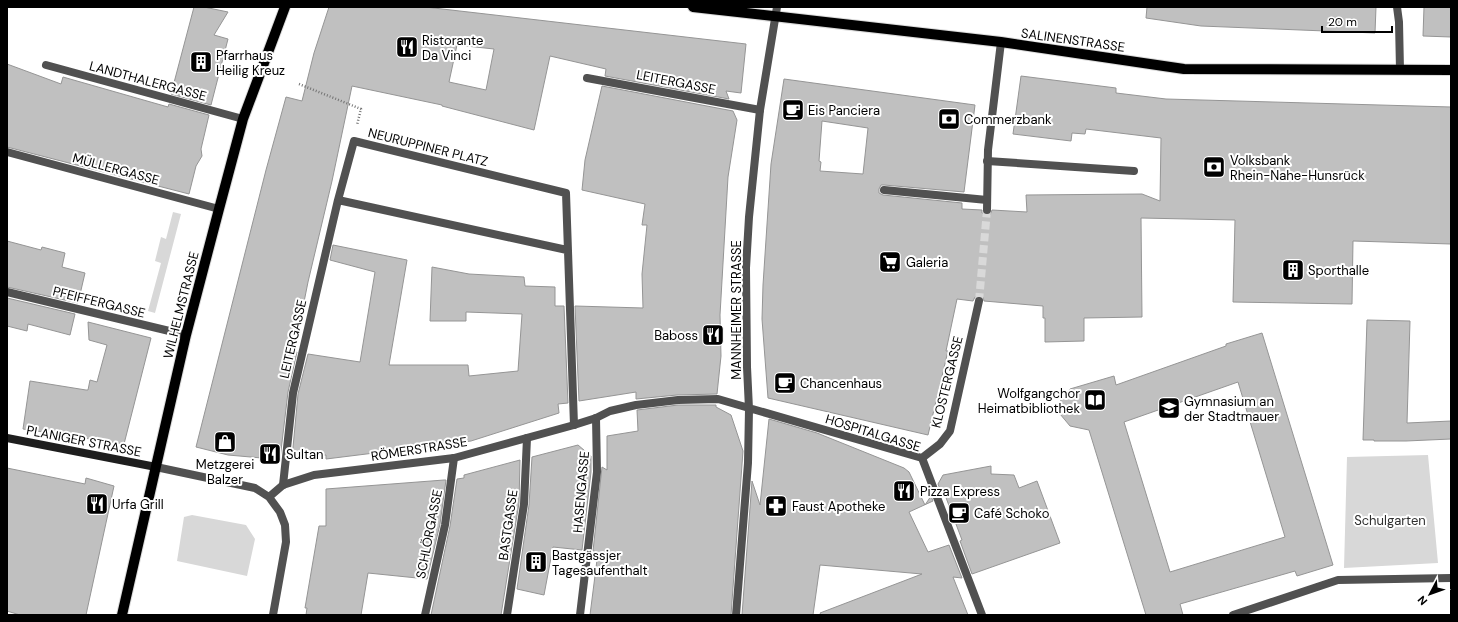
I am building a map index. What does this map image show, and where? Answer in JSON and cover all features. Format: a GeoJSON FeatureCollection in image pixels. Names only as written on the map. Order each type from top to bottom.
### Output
{"type":"FeatureCollection","features":[{"type":"Feature","properties":{"kind":"main road","name":"WILHELMSTRASSE"},"geometry":{"type":"LineString","coordinates":[[122,615],[186,335],[243,119],[285,7]]}},
{"type":"Feature","properties":{"kind":"main road","name":"SALINENSTRASSE"},"geometry":{"type":"LineString","coordinates":[[694,7],[776,12],[1001,42],[1184,69],[1451,70]]}},
{"type":"Feature","properties":{"kind":"street"},"geometry":{"type":"LineString","coordinates":[[1397,7],[1399,22],[1400,70]]}},
{"type":"Feature","properties":{"kind":"street","name":"MANNHEIMER STRASSE"},"geometry":{"type":"LineString","coordinates":[[736,615],[748,463],[749,409],[746,268],[751,195],[760,110],[776,12]]}},
{"type":"Feature","properties":{"kind":"street"},"geometry":{"type":"LineString","coordinates":[[987,210],[987,161],[994,89],[1001,42]]}},
{"type":"Feature","properties":{"kind":"street","name":"LANDTHALERGASSE"},"geometry":{"type":"LineString","coordinates":[[46,65],[243,119]]}},
{"type":"Feature","properties":{"kind":"street","name":"LEITERGASSE"},"geometry":{"type":"LineString","coordinates":[[587,78],[760,110]]}},
{"type":"Feature","properties":{"kind":"street","name":"NEURUPPINER PLATZ"},"geometry":{"type":"LineString","coordinates":[[338,200],[354,141],[566,193],[567,250]]}},
{"type":"Feature","properties":{"kind":"street","name":"MÜLLERGASSE"},"geometry":{"type":"LineString","coordinates":[[7,152],[219,209]]}},
{"type":"Feature","properties":{"kind":"street"},"geometry":{"type":"LineString","coordinates":[[987,161],[1134,171]]}},
{"type":"Feature","properties":{"kind":"street"},"geometry":{"type":"LineString","coordinates":[[884,190],[987,200]]}},
{"type":"Feature","properties":{"kind":"street"},"geometry":{"type":"LineString","coordinates":[[338,200],[567,250],[574,425]]}},
{"type":"Feature","properties":{"kind":"street","name":"LEITERGASSE"},"geometry":{"type":"LineString","coordinates":[[283,485],[293,392],[338,200]]}},
{"type":"Feature","properties":{"kind":"street","name":"PFEIFFERGASSE"},"geometry":{"type":"LineString","coordinates":[[7,292],[186,335]]}},
{"type":"Feature","properties":{"kind":"street","name":"KLOSTERGASSE"},"geometry":{"type":"LineString","coordinates":[[922,458],[940,444],[950,431],[979,301]]}},
{"type":"Feature","properties":{"kind":"street","name":"RÖMERSTRASSE"},"geometry":{"type":"LineString","coordinates":[[269,496],[283,485],[314,476],[454,458],[574,425],[596,418],[610,411],[636,405],[678,400],[718,399],[749,409]]}},
{"type":"Feature","properties":{"kind":"street","name":"HOSPITALGASSE"},"geometry":{"type":"LineString","coordinates":[[749,409],[922,458],[982,615]]}},
{"type":"Feature","properties":{"kind":"street","name":"HASENGASSE"},"geometry":{"type":"LineString","coordinates":[[580,615],[597,472],[596,418]]}},
{"type":"Feature","properties":{"kind":"street","name":"PLANIGER STRASSE"},"geometry":{"type":"LineString","coordinates":[[7,438],[156,467]]}},
{"type":"Feature","properties":{"kind":"street","name":"BASTGASSE"},"geometry":{"type":"LineString","coordinates":[[507,615],[524,504],[527,438]]}},
{"type":"Feature","properties":{"kind":"street","name":"SCHLÖRGASSE"},"geometry":{"type":"LineString","coordinates":[[424,615],[445,525],[454,458]]}},
{"type":"Feature","properties":{"kind":"street"},"geometry":{"type":"LineString","coordinates":[[156,467],[255,488],[269,496],[280,512],[285,525],[286,542],[273,615]]}},
{"type":"Feature","properties":{"kind":"street"},"geometry":{"type":"LineString","coordinates":[[1233,615],[1338,580],[1451,578]]}},
{"type":"Feature","properties":{"kind":"path"},"geometry":{"type":"LineString","coordinates":[[299,84],[361,109],[354,141]]}},
{"type":"Feature","properties":{"kind":"green space"},"geometry":{"type":"Polygon","coordinates":[[[173,212],[181,214],[155,313],[148,311],[161,263],[155,261],[161,237],[166,239],[173,212]]]}},
{"type":"Feature","properties":{"kind":"green space","name":"Schulgarten"},"geometry":{"type":"Polygon","coordinates":[[[1428,455],[1438,563],[1344,568],[1347,457],[1428,455]]]}},
{"type":"Feature","properties":{"kind":"green space"},"geometry":{"type":"Polygon","coordinates":[[[192,515],[246,525],[255,539],[247,576],[177,561],[184,517],[192,515]]]}},
{"type":"Feature","properties":{"kind":"building","name":"Pfarrhaus Heilig Kreuz"},"geometry":{"type":"Polygon","coordinates":[[[194,7],[204,7],[228,12],[214,35],[228,39],[211,105],[171,94],[194,7]]]}},
{"type":"Feature","properties":{"kind":"building"},"geometry":{"type":"Polygon","coordinates":[[[329,7],[425,7],[746,44],[741,93],[726,91],[729,99],[605,76],[606,69],[550,56],[534,130],[442,105],[352,86],[332,181],[308,282],[294,352],[297,352],[288,392],[280,459],[228,455],[196,447],[286,97],[302,101],[314,53],[329,7]],[[457,45],[449,82],[486,90],[494,49],[457,45]]]}},
{"type":"Feature","properties":{"kind":"building"},"geometry":{"type":"Polygon","coordinates":[[[1147,7],[1376,7],[1375,33],[1201,26],[1146,18],[1147,7]]]}},
{"type":"Feature","properties":{"kind":"building"},"geometry":{"type":"Polygon","coordinates":[[[1424,7],[1451,7],[1451,37],[1423,36],[1424,7]]]}},
{"type":"Feature","properties":{"kind":"building"},"geometry":{"type":"Polygon","coordinates":[[[7,64],[61,84],[63,77],[168,107],[169,104],[209,115],[201,149],[202,156],[196,166],[189,194],[7,147],[7,64]]]}},
{"type":"Feature","properties":{"kind":"building"},"geometry":{"type":"Polygon","coordinates":[[[1021,76],[1116,88],[1116,93],[1166,99],[1451,107],[1451,244],[1353,241],[1352,304],[1233,302],[1235,220],[1141,218],[1142,317],[1084,318],[1084,341],[1045,342],[1045,318],[1043,318],[1043,306],[984,301],[983,297],[980,296],[975,297],[973,301],[957,299],[946,351],[948,351],[928,435],[768,398],[762,319],[763,285],[771,164],[784,79],[975,105],[964,192],[881,185],[879,193],[883,195],[962,203],[962,209],[982,210],[982,213],[987,215],[990,215],[992,210],[1027,212],[1026,195],[1142,194],[1160,201],[1161,138],[1086,129],[1085,134],[1072,133],[1071,141],[1013,134],[1021,76]],[[822,121],[819,161],[821,162],[820,171],[863,174],[868,128],[822,121]]]}},
{"type":"Feature","properties":{"kind":"building"},"geometry":{"type":"Polygon","coordinates":[[[602,86],[733,111],[737,120],[728,177],[720,315],[721,356],[717,394],[677,395],[636,399],[636,392],[579,401],[575,306],[643,308],[642,274],[647,225],[642,225],[645,204],[582,190],[585,160],[602,86]]]}},
{"type":"Feature","properties":{"kind":"building"},"geometry":{"type":"Polygon","coordinates":[[[7,241],[41,250],[42,247],[65,253],[62,267],[85,273],[78,303],[7,287],[7,241]]]}},
{"type":"Feature","properties":{"kind":"building"},"geometry":{"type":"Polygon","coordinates":[[[333,245],[407,260],[389,365],[468,365],[469,376],[518,371],[522,314],[466,312],[466,321],[430,321],[432,267],[469,274],[524,277],[525,286],[555,287],[555,306],[564,306],[568,403],[558,404],[559,413],[471,441],[326,459],[326,455],[292,458],[298,394],[308,354],[360,362],[375,272],[330,260],[333,245]]]}},
{"type":"Feature","properties":{"kind":"building"},"geometry":{"type":"Polygon","coordinates":[[[7,298],[75,314],[70,335],[28,324],[27,331],[7,326],[7,298]]]}},
{"type":"Feature","properties":{"kind":"building"},"geometry":{"type":"Polygon","coordinates":[[[1367,320],[1410,321],[1407,423],[1451,421],[1451,439],[1406,441],[1363,440],[1367,320]]]}},
{"type":"Feature","properties":{"kind":"building"},"geometry":{"type":"Polygon","coordinates":[[[88,322],[151,338],[124,444],[23,429],[30,381],[86,390],[88,390],[90,380],[97,382],[107,345],[89,340],[88,322]]]}},
{"type":"Feature","properties":{"kind":"building"},"geometry":{"type":"Polygon","coordinates":[[[1262,333],[1333,565],[1297,576],[1295,571],[1180,604],[1183,615],[1146,615],[1089,430],[1070,426],[1060,414],[1061,398],[1070,389],[1114,376],[1116,385],[1226,346],[1226,344],[1262,333]],[[1238,382],[1124,422],[1170,572],[1285,537],[1238,382]]]}},
{"type":"Feature","properties":{"kind":"building"},"geometry":{"type":"Polygon","coordinates":[[[678,405],[716,405],[716,407],[731,415],[743,451],[731,615],[590,615],[598,552],[593,551],[602,467],[607,470],[607,436],[638,431],[637,410],[678,405]]]}},
{"type":"Feature","properties":{"kind":"building"},"geometry":{"type":"Polygon","coordinates":[[[769,419],[817,433],[904,468],[909,472],[925,505],[909,512],[928,552],[949,545],[962,578],[953,577],[968,615],[821,615],[820,613],[922,574],[820,565],[813,615],[742,615],[752,481],[760,505],[769,419]]]}},
{"type":"Feature","properties":{"kind":"building"},"geometry":{"type":"Polygon","coordinates":[[[578,445],[591,456],[591,472],[582,550],[553,547],[544,595],[517,589],[529,505],[532,457],[578,445]]]}},
{"type":"Feature","properties":{"kind":"building"},"geometry":{"type":"Polygon","coordinates":[[[520,460],[519,503],[501,615],[431,615],[450,526],[457,479],[464,478],[464,475],[520,460]]]}},
{"type":"Feature","properties":{"kind":"building"},"geometry":{"type":"Polygon","coordinates":[[[991,466],[991,474],[1014,475],[1019,488],[1037,481],[1060,543],[972,574],[960,541],[962,540],[945,495],[943,497],[938,484],[943,475],[991,466]]]}},
{"type":"Feature","properties":{"kind":"building"},"geometry":{"type":"Polygon","coordinates":[[[7,468],[85,484],[86,478],[114,486],[86,615],[20,615],[7,611],[7,468]]]}},
{"type":"Feature","properties":{"kind":"building"},"geometry":{"type":"Polygon","coordinates":[[[446,480],[440,524],[427,579],[368,573],[361,615],[306,615],[307,608],[305,608],[319,526],[326,526],[326,489],[446,480]]]}},
{"type":"Feature","properties":{"kind":"building"},"geometry":{"type":"Polygon","coordinates":[[[931,496],[933,501],[925,505],[931,496]]]}},
{"type":"Feature","properties":{"kind":"tunnel"},"geometry":{"type":"LineString","coordinates":[[979,301],[987,210]]}},
{"type":"Feature","properties":{"kind":"place","name":"Ristorante Da Vinci"},"geometry":{"type":"Point","coordinates":[407,47]}},
{"type":"Feature","properties":{"kind":"place","name":"Pfarrhaus Heilig Kreuz"},"geometry":{"type":"Point","coordinates":[201,62]}},
{"type":"Feature","properties":{"kind":"place","name":"Eis Panciera"},"geometry":{"type":"Point","coordinates":[793,110]}},
{"type":"Feature","properties":{"kind":"place","name":"Commerzbank"},"geometry":{"type":"Point","coordinates":[949,119]}},
{"type":"Feature","properties":{"kind":"place","name":"Volksbank Rhein-Nahe-Hunsrück"},"geometry":{"type":"Point","coordinates":[1214,167]}},
{"type":"Feature","properties":{"kind":"place","name":"Galeria"},"geometry":{"type":"Point","coordinates":[890,262]}},
{"type":"Feature","properties":{"kind":"place","name":"Sporthalle"},"geometry":{"type":"Point","coordinates":[1293,270]}},
{"type":"Feature","properties":{"kind":"place","name":"Baboss"},"geometry":{"type":"Point","coordinates":[713,335]}},
{"type":"Feature","properties":{"kind":"place","name":"Chancenhaus"},"geometry":{"type":"Point","coordinates":[785,383]}},
{"type":"Feature","properties":{"kind":"place","name":"Wolfgangchor Heimatbibliothek"},"geometry":{"type":"Point","coordinates":[1095,400]}},
{"type":"Feature","properties":{"kind":"place","name":"Gymnasium an der Stadtmauer"},"geometry":{"type":"Point","coordinates":[1169,408]}},
{"type":"Feature","properties":{"kind":"place","name":"Metzgerei Balzer"},"geometry":{"type":"Point","coordinates":[225,442]}},
{"type":"Feature","properties":{"kind":"place","name":"Sultan"},"geometry":{"type":"Point","coordinates":[270,454]}},
{"type":"Feature","properties":{"kind":"place","name":"Pizza Express"},"geometry":{"type":"Point","coordinates":[904,491]}},
{"type":"Feature","properties":{"kind":"place","name":"Urfa Grill"},"geometry":{"type":"Point","coordinates":[97,504]}},
{"type":"Feature","properties":{"kind":"place","name":"Faust Apotheke"},"geometry":{"type":"Point","coordinates":[776,506]}},
{"type":"Feature","properties":{"kind":"place","name":"Café Schoko"},"geometry":{"type":"Point","coordinates":[959,513]}},
{"type":"Feature","properties":{"kind":"place","name":"Bastgässjer Tagesaufenthalt"},"geometry":{"type":"Point","coordinates":[536,562]}}]}
